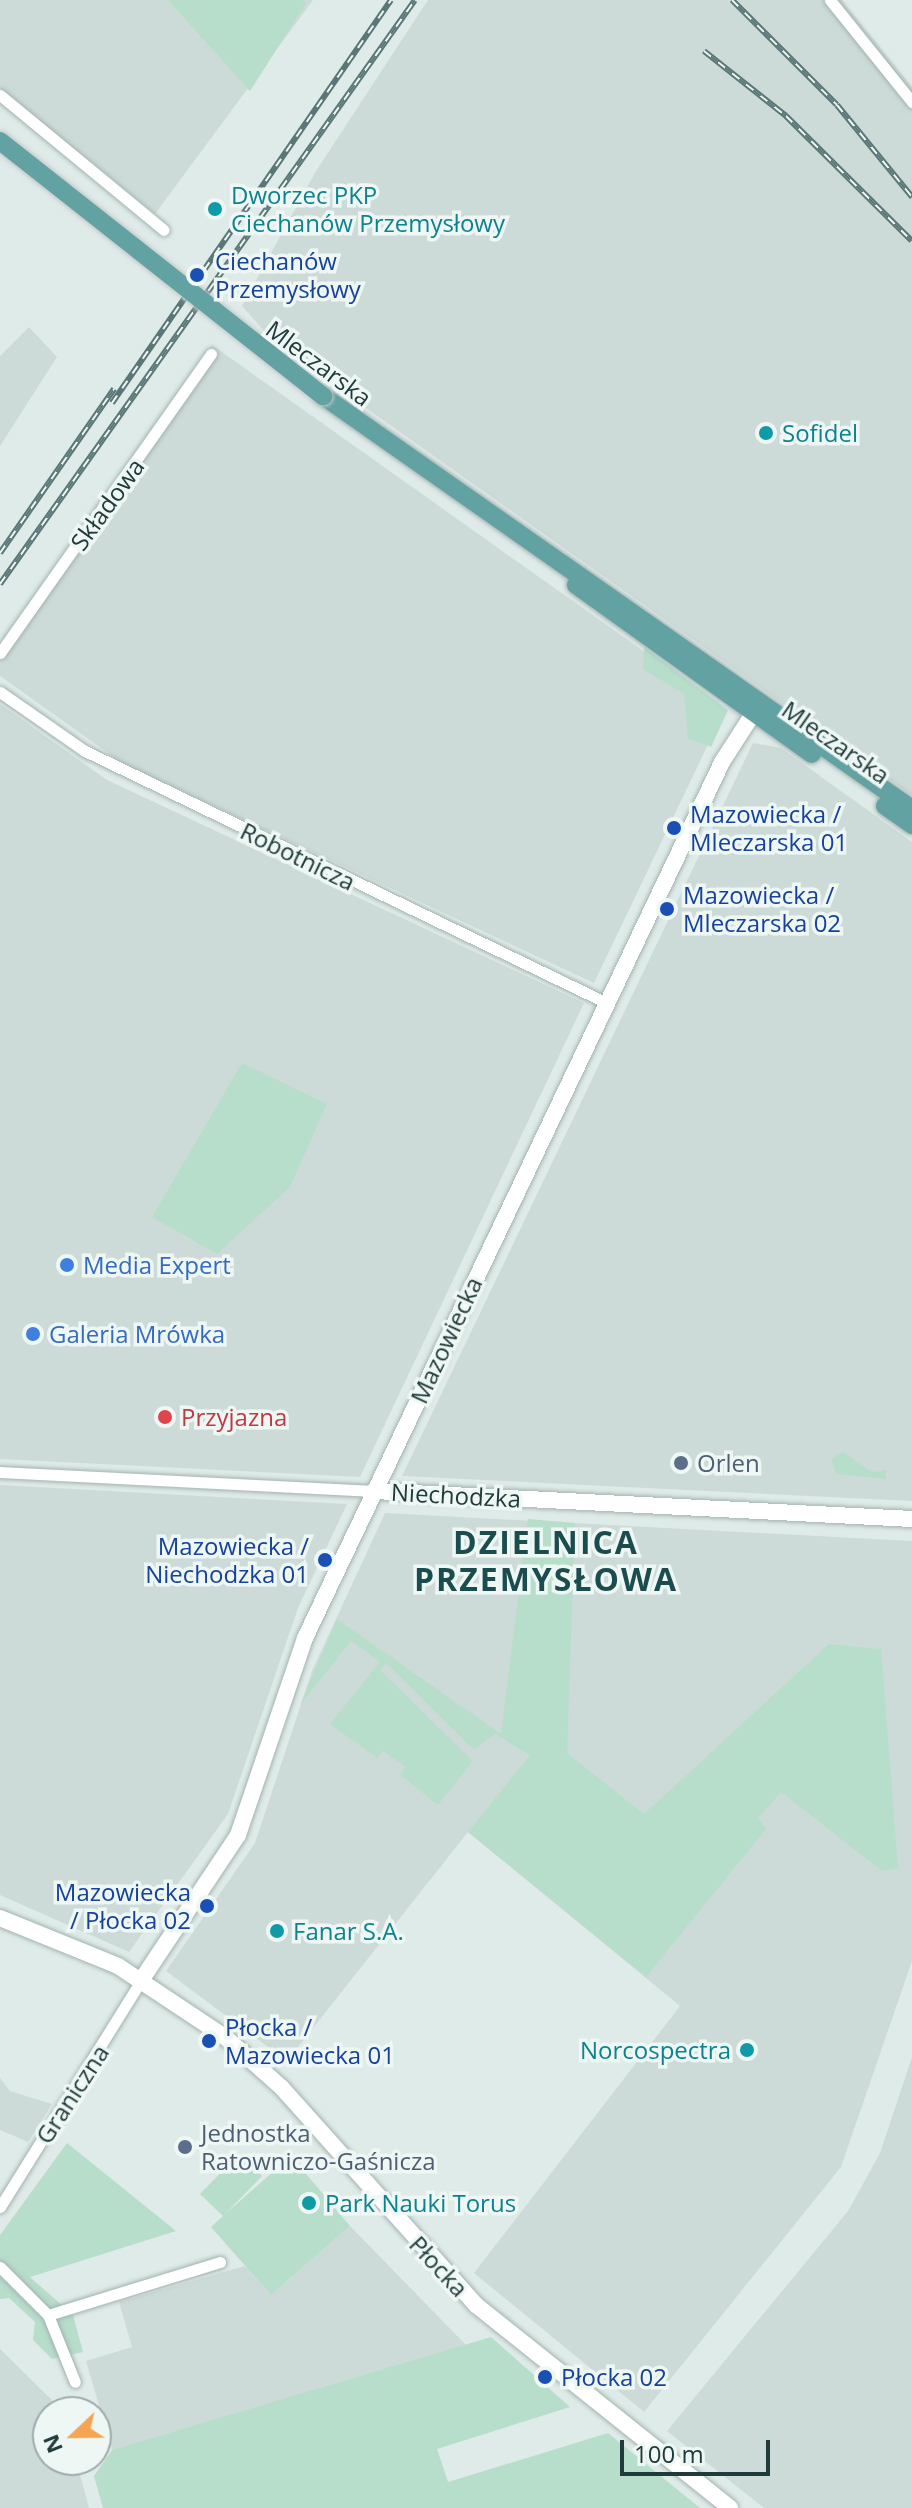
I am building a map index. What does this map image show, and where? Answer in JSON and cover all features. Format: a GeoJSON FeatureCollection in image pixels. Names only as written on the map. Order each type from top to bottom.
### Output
{"type":"FeatureCollection","features":[{"type":"Feature","properties":{"kind":"main road","name":"Mleczarska"},"geometry":{"type":"LineString","coordinates":[[0,141],[323,396],[757,707],[912,825]]}},
{"type":"Feature","properties":{"kind":"main road","name":"Mleczarska"},"geometry":{"type":"LineString","coordinates":[[757,707],[912,809]]}},
{"type":"Feature","properties":{"kind":"street"},"geometry":{"type":"LineString","coordinates":[[830,0],[912,102]]}},
{"type":"Feature","properties":{"kind":"street"},"geometry":{"type":"LineString","coordinates":[[0,95],[164,230]]}},
{"type":"Feature","properties":{"kind":"street","name":"Składowa"},"geometry":{"type":"LineString","coordinates":[[0,653],[211,354]]}},
{"type":"Feature","properties":{"kind":"street","name":"Robotnicza"},"geometry":{"type":"LineString","coordinates":[[0,692],[85,751],[607,1003]]}},
{"type":"Feature","properties":{"kind":"street","name":"Mazowiecka"},"geometry":{"type":"LineString","coordinates":[[142,1979],[238,1835],[305,1638],[722,762],[757,707]]}},
{"type":"Feature","properties":{"kind":"street","name":"Niechodzka"},"geometry":{"type":"LineString","coordinates":[[0,1472],[912,1519]]}},
{"type":"Feature","properties":{"kind":"street","name":"Płocka"},"geometry":{"type":"LineString","coordinates":[[0,1918],[142,1979],[253,2060],[476,2305],[730,2508]]}},
{"type":"Feature","properties":{"kind":"street","name":"Graniczna"},"geometry":{"type":"LineString","coordinates":[[0,2207],[142,1979]]}},
{"type":"Feature","properties":{"kind":"street"},"geometry":{"type":"LineString","coordinates":[[48,2315],[220,2262]]}},
{"type":"Feature","properties":{"kind":"street"},"geometry":{"type":"LineString","coordinates":[[0,2267],[48,2315],[75,2382]]}},
{"type":"Feature","properties":{"kind":"shaded area"},"geometry":{"type":"Polygon","coordinates":[[[0,0],[313,0],[155,214],[0,88],[0,0]]]}},
{"type":"Feature","properties":{"kind":"shaded area"},"geometry":{"type":"Polygon","coordinates":[[[428,0],[842,0],[912,87],[912,795],[276,344],[242,306],[316,171],[428,0]]]}},
{"type":"Feature","properties":{"kind":"shaded area"},"geometry":{"type":"Polygon","coordinates":[[[29,327],[57,357],[0,446],[0,356],[29,327]]]}},
{"type":"Feature","properties":{"kind":"shaded area"},"geometry":{"type":"Polygon","coordinates":[[[212,345],[725,709],[594,983],[122,763],[0,676],[0,646],[212,345]]]}},
{"type":"Feature","properties":{"kind":"shaded area"},"geometry":{"type":"Polygon","coordinates":[[[0,704],[107,780],[584,1003],[360,1477],[0,1459],[0,704]]]}},
{"type":"Feature","properties":{"kind":"shaded area"},"geometry":{"type":"Polygon","coordinates":[[[753,743],[781,748],[912,842],[912,1501],[402,1476],[753,743]]]}},
{"type":"Feature","properties":{"kind":"shaded area"},"geometry":{"type":"Polygon","coordinates":[[[0,1485],[347,1504],[298,1608],[228,1814],[129,1952],[0,1895],[0,1485]]]}},
{"type":"Feature","properties":{"kind":"shaded area"},"geometry":{"type":"Polygon","coordinates":[[[385,1513],[912,1541],[912,1961],[841,2167],[644,2412],[474,2273],[680,2006],[468,1832],[287,2061],[166,1971],[255,1843],[312,1671],[385,1513]]]}},
{"type":"Feature","properties":{"kind":"shaded area"},"geometry":{"type":"Polygon","coordinates":[[[912,2057],[912,2508],[764,2508],[667,2431],[848,2211],[880,2153],[912,2057]]]}},
{"type":"Feature","properties":{"kind":"shaded area"},"geometry":{"type":"Polygon","coordinates":[[[0,2078],[10,2091],[52,2104],[28,2142],[0,2130],[0,2078]]]}},
{"type":"Feature","properties":{"kind":"shaded area"},"geometry":{"type":"Polygon","coordinates":[[[350,2226],[467,2346],[112,2450],[112,2396],[96,2396],[86,2361],[132,2347],[119,2302],[245,2266],[271,2295],[350,2226]]]}},
{"type":"Feature","properties":{"kind":"shaded area"},"geometry":{"type":"Polygon","coordinates":[[[0,2349],[48,2396],[32,2396],[32,2476],[80,2476],[89,2508],[0,2508],[0,2349]]]}},
{"type":"Feature","properties":{"kind":"green space"},"geometry":{"type":"Polygon","coordinates":[[[168,0],[303,0],[306,3],[250,91],[168,0]]]}},
{"type":"Feature","properties":{"kind":"green space"},"geometry":{"type":"Polygon","coordinates":[[[644,647],[728,710],[711,747],[688,738],[684,694],[643,669],[644,647]]]}},
{"type":"Feature","properties":{"kind":"green space"},"geometry":{"type":"Polygon","coordinates":[[[242,1063],[327,1104],[290,1187],[217,1254],[152,1217],[242,1063]]]}},
{"type":"Feature","properties":{"kind":"green space"},"geometry":{"type":"Polygon","coordinates":[[[843,1452],[872,1472],[886,1470],[886,1479],[836,1474],[831,1459],[843,1452]]]}},
{"type":"Feature","properties":{"kind":"green space"},"geometry":{"type":"Polygon","coordinates":[[[528,1519],[575,1523],[567,1753],[644,1814],[829,1644],[881,1649],[898,1868],[882,1871],[781,1792],[758,1818],[766,1829],[646,1977],[468,1832],[530,1755],[495,1734],[474,1750],[386,1663],[380,1670],[473,1761],[438,1805],[400,1775],[405,1767],[383,1751],[377,1758],[330,1724],[380,1662],[351,1641],[300,1705],[337,1619],[501,1734],[528,1519]]]}},
{"type":"Feature","properties":{"kind":"green space"},"geometry":{"type":"Polygon","coordinates":[[[67,2143],[176,2231],[30,2277],[73,2315],[83,2352],[52,2359],[33,2340],[35,2322],[9,2298],[0,2299],[0,2235],[67,2143]]]}},
{"type":"Feature","properties":{"kind":"green space"},"geometry":{"type":"Polygon","coordinates":[[[240,2153],[262,2176],[225,2214],[291,2156],[350,2226],[271,2295],[211,2227],[223,2216],[200,2194],[240,2153]]]}},
{"type":"Feature","properties":{"kind":"green space"},"geometry":{"type":"Polygon","coordinates":[[[491,2337],[570,2407],[437,2449],[448,2482],[608,2433],[700,2508],[103,2508],[94,2476],[112,2476],[112,2450],[491,2337]]]}},
{"type":"Feature","properties":{"kind":"railway"},"geometry":{"type":"LineString","coordinates":[[112,403],[391,0]]}},
{"type":"Feature","properties":{"kind":"railway"},"geometry":{"type":"LineString","coordinates":[[0,584],[415,0]]}},
{"type":"Feature","properties":{"kind":"railway"},"geometry":{"type":"LineString","coordinates":[[732,0],[837,105],[912,197]]}},
{"type":"Feature","properties":{"kind":"railway"},"geometry":{"type":"LineString","coordinates":[[704,51],[786,116],[912,241]]}},
{"type":"Feature","properties":{"kind":"railway"},"geometry":{"type":"LineString","coordinates":[[0,553],[114,389]]}},
{"type":"Feature","properties":{"kind":"place","name":"Dworzec PKP Ciechanów Przemysłowy"},"geometry":{"type":"Point","coordinates":[215,209]}},
{"type":"Feature","properties":{"kind":"place","name":"Ciechanów Przemysłowy"},"geometry":{"type":"Point","coordinates":[197,275]}},
{"type":"Feature","properties":{"kind":"place","name":"Sofidel"},"geometry":{"type":"Point","coordinates":[766,433]}},
{"type":"Feature","properties":{"kind":"place","name":"Mazowiecka / Mleczarska 01"},"geometry":{"type":"Point","coordinates":[674,828]}},
{"type":"Feature","properties":{"kind":"place","name":"Mazowiecka / Mleczarska 02"},"geometry":{"type":"Point","coordinates":[667,909]}},
{"type":"Feature","properties":{"kind":"place","name":"Media Expert"},"geometry":{"type":"Point","coordinates":[67,1265]}},
{"type":"Feature","properties":{"kind":"place","name":"Galeria Mrówka"},"geometry":{"type":"Point","coordinates":[33,1334]}},
{"type":"Feature","properties":{"kind":"place","name":"Przyjazna"},"geometry":{"type":"Point","coordinates":[165,1417]}},
{"type":"Feature","properties":{"kind":"place","name":"Orlen"},"geometry":{"type":"Point","coordinates":[681,1463]}},
{"type":"Feature","properties":{"kind":"place","name":"Mazowiecka / Niechodzka 01"},"geometry":{"type":"Point","coordinates":[325,1560]}},
{"type":"Feature","properties":{"kind":"place","name":"Mazowiecka / Płocka 02"},"geometry":{"type":"Point","coordinates":[207,1906]}},
{"type":"Feature","properties":{"kind":"place","name":"Fanar S.A."},"geometry":{"type":"Point","coordinates":[277,1931]}},
{"type":"Feature","properties":{"kind":"place","name":"Płocka / Mazowiecka 01"},"geometry":{"type":"Point","coordinates":[209,2041]}},
{"type":"Feature","properties":{"kind":"place","name":"Norcospectra"},"geometry":{"type":"Point","coordinates":[747,2050]}},
{"type":"Feature","properties":{"kind":"place","name":"Jednostka Ratowniczo-Gaśnicza"},"geometry":{"type":"Point","coordinates":[185,2147]}},
{"type":"Feature","properties":{"kind":"place","name":"Park Nauki Torus"},"geometry":{"type":"Point","coordinates":[309,2203]}},
{"type":"Feature","properties":{"kind":"place","name":"Płocka 02"},"geometry":{"type":"Point","coordinates":[545,2377]}},
{"type":"Feature","properties":{"kind":"district","name":"DZIELNICA PRZEMYSŁOWA"},"geometry":{"type":"Point","coordinates":[546,1562]}}]}
